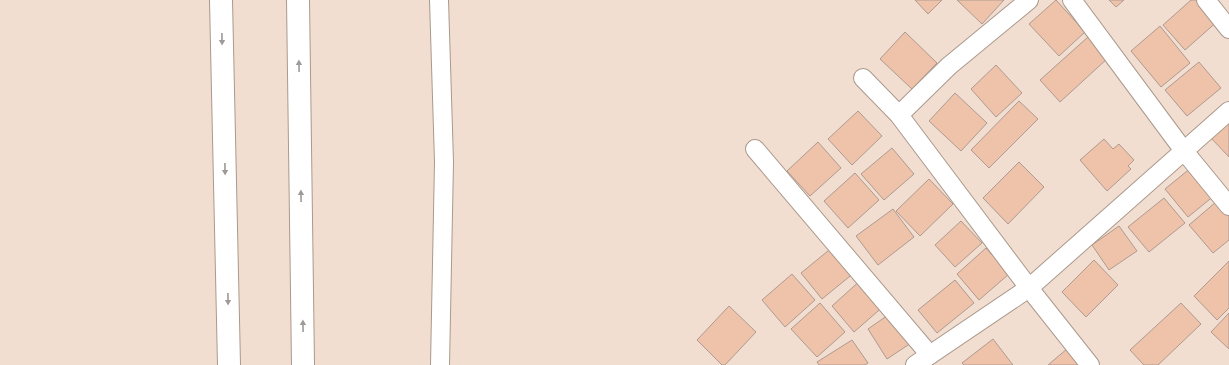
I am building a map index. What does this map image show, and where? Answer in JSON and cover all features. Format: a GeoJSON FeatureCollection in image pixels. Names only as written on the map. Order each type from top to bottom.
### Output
{"type":"FeatureCollection","features":[{"type":"Feature","properties":{"kind":"highway"},"geometry":{"type":"LineString","coordinates":[[221,0],[229,365]]}},
{"type":"Feature","properties":{"kind":"highway"},"geometry":{"type":"LineString","coordinates":[[298,0],[303,365]]}},
{"type":"Feature","properties":{"kind":"street"},"geometry":{"type":"LineString","coordinates":[[439,0],[444,162],[440,365]]}},
{"type":"Feature","properties":{"kind":"street"},"geometry":{"type":"LineString","coordinates":[[899,115],[949,66],[1029,0]]}},
{"type":"Feature","properties":{"kind":"street"},"geometry":{"type":"LineString","coordinates":[[1072,0],[1184,151],[1229,206]]}},
{"type":"Feature","properties":{"kind":"street"},"geometry":{"type":"LineString","coordinates":[[1206,0],[1229,28]]}},
{"type":"Feature","properties":{"kind":"street"},"geometry":{"type":"LineString","coordinates":[[863,78],[899,115],[1090,365]]}},
{"type":"Feature","properties":{"kind":"street"},"geometry":{"type":"LineString","coordinates":[[915,365],[1030,288],[1229,111]]}},
{"type":"Feature","properties":{"kind":"street"},"geometry":{"type":"LineString","coordinates":[[755,149],[930,355]]}},
{"type":"Feature","properties":{"kind":"building"},"geometry":{"type":"Polygon","coordinates":[[[915,0],[942,0],[928,14],[915,0]]]}},
{"type":"Feature","properties":{"kind":"building"},"geometry":{"type":"Polygon","coordinates":[[[957,0],[1004,0],[982,24],[957,0]]]}},
{"type":"Feature","properties":{"kind":"building"},"geometry":{"type":"Polygon","coordinates":[[[1056,0],[1085,32],[1059,56],[1029,24],[1056,0]]]}},
{"type":"Feature","properties":{"kind":"building"},"geometry":{"type":"Polygon","coordinates":[[[1109,0],[1124,0],[1116,7],[1109,0]]]}},
{"type":"Feature","properties":{"kind":"building"},"geometry":{"type":"Polygon","coordinates":[[[1191,0],[1203,0],[1220,19],[1185,50],[1163,25],[1191,0]]]}},
{"type":"Feature","properties":{"kind":"building"},"geometry":{"type":"Polygon","coordinates":[[[1160,26],[1190,63],[1161,87],[1131,51],[1160,26]]]}},
{"type":"Feature","properties":{"kind":"building"},"geometry":{"type":"Polygon","coordinates":[[[905,32],[937,63],[912,89],[880,59],[905,32]]]}},
{"type":"Feature","properties":{"kind":"building"},"geometry":{"type":"Polygon","coordinates":[[[1088,37],[1108,58],[1060,102],[1040,80],[1088,37]]]}},
{"type":"Feature","properties":{"kind":"building"},"geometry":{"type":"Polygon","coordinates":[[[1199,62],[1221,88],[1187,116],[1165,90],[1199,62]]]}},
{"type":"Feature","properties":{"kind":"building"},"geometry":{"type":"Polygon","coordinates":[[[996,65],[1022,93],[996,117],[971,89],[996,65]]]}},
{"type":"Feature","properties":{"kind":"building"},"geometry":{"type":"Polygon","coordinates":[[[955,93],[987,123],[961,151],[929,121],[955,93]]]}},
{"type":"Feature","properties":{"kind":"building"},"geometry":{"type":"Polygon","coordinates":[[[1019,101],[1038,119],[989,168],[971,150],[1019,101]]]}},
{"type":"Feature","properties":{"kind":"building"},"geometry":{"type":"Polygon","coordinates":[[[858,111],[882,136],[852,165],[828,139],[858,111]]]}},
{"type":"Feature","properties":{"kind":"building"},"geometry":{"type":"Polygon","coordinates":[[[1229,121],[1229,157],[1211,138],[1229,121]]]}},
{"type":"Feature","properties":{"kind":"building"},"geometry":{"type":"Polygon","coordinates":[[[1104,139],[1113,149],[1119,144],[1134,160],[1128,166],[1131,169],[1107,191],[1080,160],[1104,139]]]}},
{"type":"Feature","properties":{"kind":"building"},"geometry":{"type":"Polygon","coordinates":[[[818,142],[841,168],[810,196],[787,171],[818,142]]]}},
{"type":"Feature","properties":{"kind":"building"},"geometry":{"type":"Polygon","coordinates":[[[892,148],[914,174],[884,200],[861,174],[892,148]]]}},
{"type":"Feature","properties":{"kind":"building"},"geometry":{"type":"Polygon","coordinates":[[[1019,162],[1044,187],[1008,224],[983,198],[1019,162]]]}},
{"type":"Feature","properties":{"kind":"building"},"geometry":{"type":"Polygon","coordinates":[[[1192,167],[1215,195],[1188,217],[1165,189],[1192,167]]]}},
{"type":"Feature","properties":{"kind":"building"},"geometry":{"type":"Polygon","coordinates":[[[855,173],[879,200],[848,228],[824,201],[855,173]]]}},
{"type":"Feature","properties":{"kind":"building"},"geometry":{"type":"Polygon","coordinates":[[[929,179],[953,204],[920,236],[896,211],[929,179]]]}},
{"type":"Feature","properties":{"kind":"building"},"geometry":{"type":"Polygon","coordinates":[[[1223,196],[1229,203],[1229,240],[1213,253],[1189,225],[1223,196]]]}},
{"type":"Feature","properties":{"kind":"building"},"geometry":{"type":"Polygon","coordinates":[[[1164,198],[1185,223],[1149,252],[1128,227],[1164,198]]]}},
{"type":"Feature","properties":{"kind":"building"},"geometry":{"type":"Polygon","coordinates":[[[893,209],[914,237],[878,265],[856,236],[893,209]]]}},
{"type":"Feature","properties":{"kind":"building"},"geometry":{"type":"Polygon","coordinates":[[[961,221],[982,243],[955,267],[935,245],[961,221]]]}},
{"type":"Feature","properties":{"kind":"building"},"geometry":{"type":"Polygon","coordinates":[[[1119,226],[1137,251],[1109,270],[1092,245],[1119,226]]]}},
{"type":"Feature","properties":{"kind":"building"},"geometry":{"type":"Polygon","coordinates":[[[834,246],[855,272],[822,299],[801,273],[834,246]]]}},
{"type":"Feature","properties":{"kind":"building"},"geometry":{"type":"Polygon","coordinates":[[[986,248],[1009,274],[979,300],[957,274],[986,248]]]}},
{"type":"Feature","properties":{"kind":"building"},"geometry":{"type":"Polygon","coordinates":[[[1094,260],[1118,285],[1086,317],[1062,292],[1094,260]]]}},
{"type":"Feature","properties":{"kind":"building"},"geometry":{"type":"Polygon","coordinates":[[[1229,261],[1229,308],[1217,320],[1194,296],[1229,261]]]}},
{"type":"Feature","properties":{"kind":"building"},"geometry":{"type":"Polygon","coordinates":[[[792,274],[815,300],[785,327],[762,300],[792,274]]]}},
{"type":"Feature","properties":{"kind":"building"},"geometry":{"type":"Polygon","coordinates":[[[863,278],[886,304],[854,332],[832,306],[863,278]]]}},
{"type":"Feature","properties":{"kind":"building"},"geometry":{"type":"Polygon","coordinates":[[[955,280],[974,303],[937,333],[918,310],[955,280]]]}},
{"type":"Feature","properties":{"kind":"building"},"geometry":{"type":"Polygon","coordinates":[[[820,303],[845,332],[817,357],[791,329],[820,303]]]}},
{"type":"Feature","properties":{"kind":"building"},"geometry":{"type":"Polygon","coordinates":[[[1181,303],[1201,324],[1158,365],[1144,365],[1130,350],[1181,303]]]}},
{"type":"Feature","properties":{"kind":"building"},"geometry":{"type":"Polygon","coordinates":[[[729,306],[756,332],[725,365],[722,365],[697,340],[729,306]]]}},
{"type":"Feature","properties":{"kind":"building"},"geometry":{"type":"Polygon","coordinates":[[[891,313],[911,343],[887,359],[868,329],[891,313]]]}},
{"type":"Feature","properties":{"kind":"building"},"geometry":{"type":"Polygon","coordinates":[[[1229,313],[1229,349],[1211,332],[1229,313]]]}},
{"type":"Feature","properties":{"kind":"building"},"geometry":{"type":"Polygon","coordinates":[[[993,339],[1013,365],[964,365],[962,363],[993,339]]]}},
{"type":"Feature","properties":{"kind":"building"},"geometry":{"type":"Polygon","coordinates":[[[852,340],[868,363],[865,365],[819,365],[817,362],[852,340]]]}},
{"type":"Feature","properties":{"kind":"building"},"geometry":{"type":"Polygon","coordinates":[[[1068,348],[1082,365],[1048,365],[1068,348]]]}}]}
